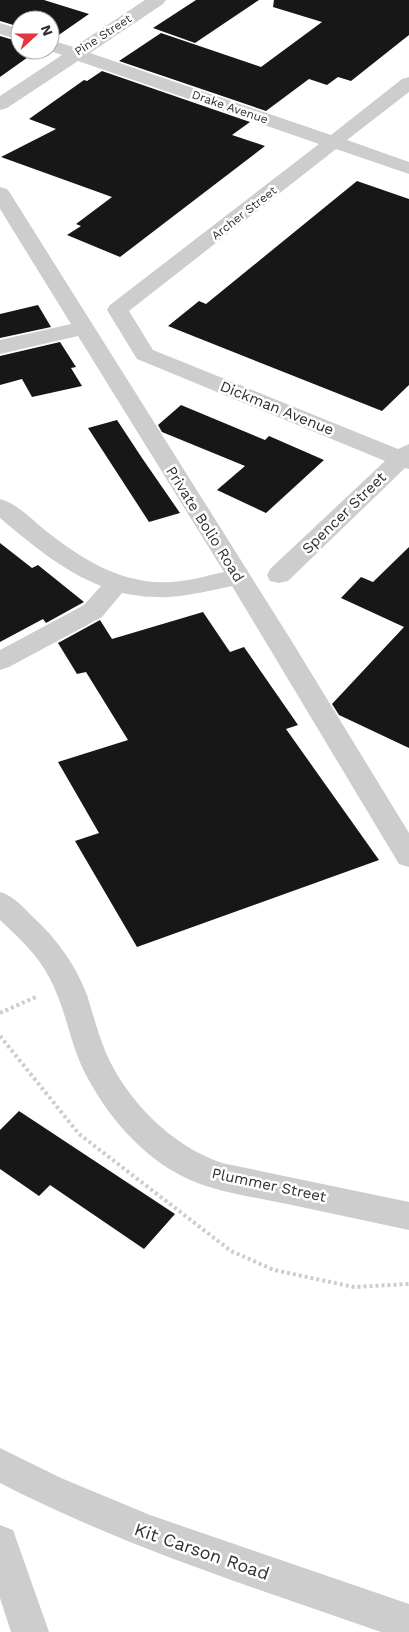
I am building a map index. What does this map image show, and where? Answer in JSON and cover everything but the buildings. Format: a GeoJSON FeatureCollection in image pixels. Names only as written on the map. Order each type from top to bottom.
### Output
{"type":"FeatureCollection","features":[{"type":"Feature","properties":{"kind":"street","name":"Pine Street"},"geometry":{"type":"LineString","coordinates":[[0,104],[157,0]]}},
{"type":"Feature","properties":{"kind":"street","name":"Drake Avenue"},"geometry":{"type":"LineString","coordinates":[[60,49],[409,168]]}},
{"type":"Feature","properties":{"kind":"street","name":"Archer Street"},"geometry":{"type":"LineString","coordinates":[[145,354],[118,310],[409,83]]}},
{"type":"Feature","properties":{"kind":"street","name":"Private Bolio Road"},"geometry":{"type":"LineString","coordinates":[[3,204],[84,328],[282,646],[409,857]]}},
{"type":"Feature","properties":{"kind":"street"},"geometry":{"type":"LineString","coordinates":[[0,346],[84,328]]}},
{"type":"Feature","properties":{"kind":"street","name":"Dickman Avenue"},"geometry":{"type":"LineString","coordinates":[[145,354],[406,458]]}},
{"type":"Feature","properties":{"kind":"street","name":"Spencer Street"},"geometry":{"type":"LineString","coordinates":[[279,575],[406,458]]}},
{"type":"Feature","properties":{"kind":"street"},"geometry":{"type":"LineString","coordinates":[[0,506],[80,567],[116,584],[153,590],[172,590],[238,577]]}},
{"type":"Feature","properties":{"kind":"street"},"geometry":{"type":"LineString","coordinates":[[0,661],[93,611],[116,584]]}},
{"type":"Feature","properties":{"kind":"street","name":"Plummer Street"},"geometry":{"type":"LineString","coordinates":[[0,903],[45,948],[57,964],[69,986],[90,1052],[122,1107],[160,1144],[198,1168],[222,1177],[409,1216]]}},
{"type":"Feature","properties":{"kind":"street","name":"Kit Carson Road"},"geometry":{"type":"LineString","coordinates":[[0,1465],[48,1491],[118,1522],[409,1622]]}},
{"type":"Feature","properties":{"kind":"street"},"geometry":{"type":"LineString","coordinates":[[0,1543],[30,1632]]}},
{"type":"Feature","properties":{"kind":"path"},"geometry":{"type":"LineString","coordinates":[[0,1013],[20,1002],[69,986]]}}]}
